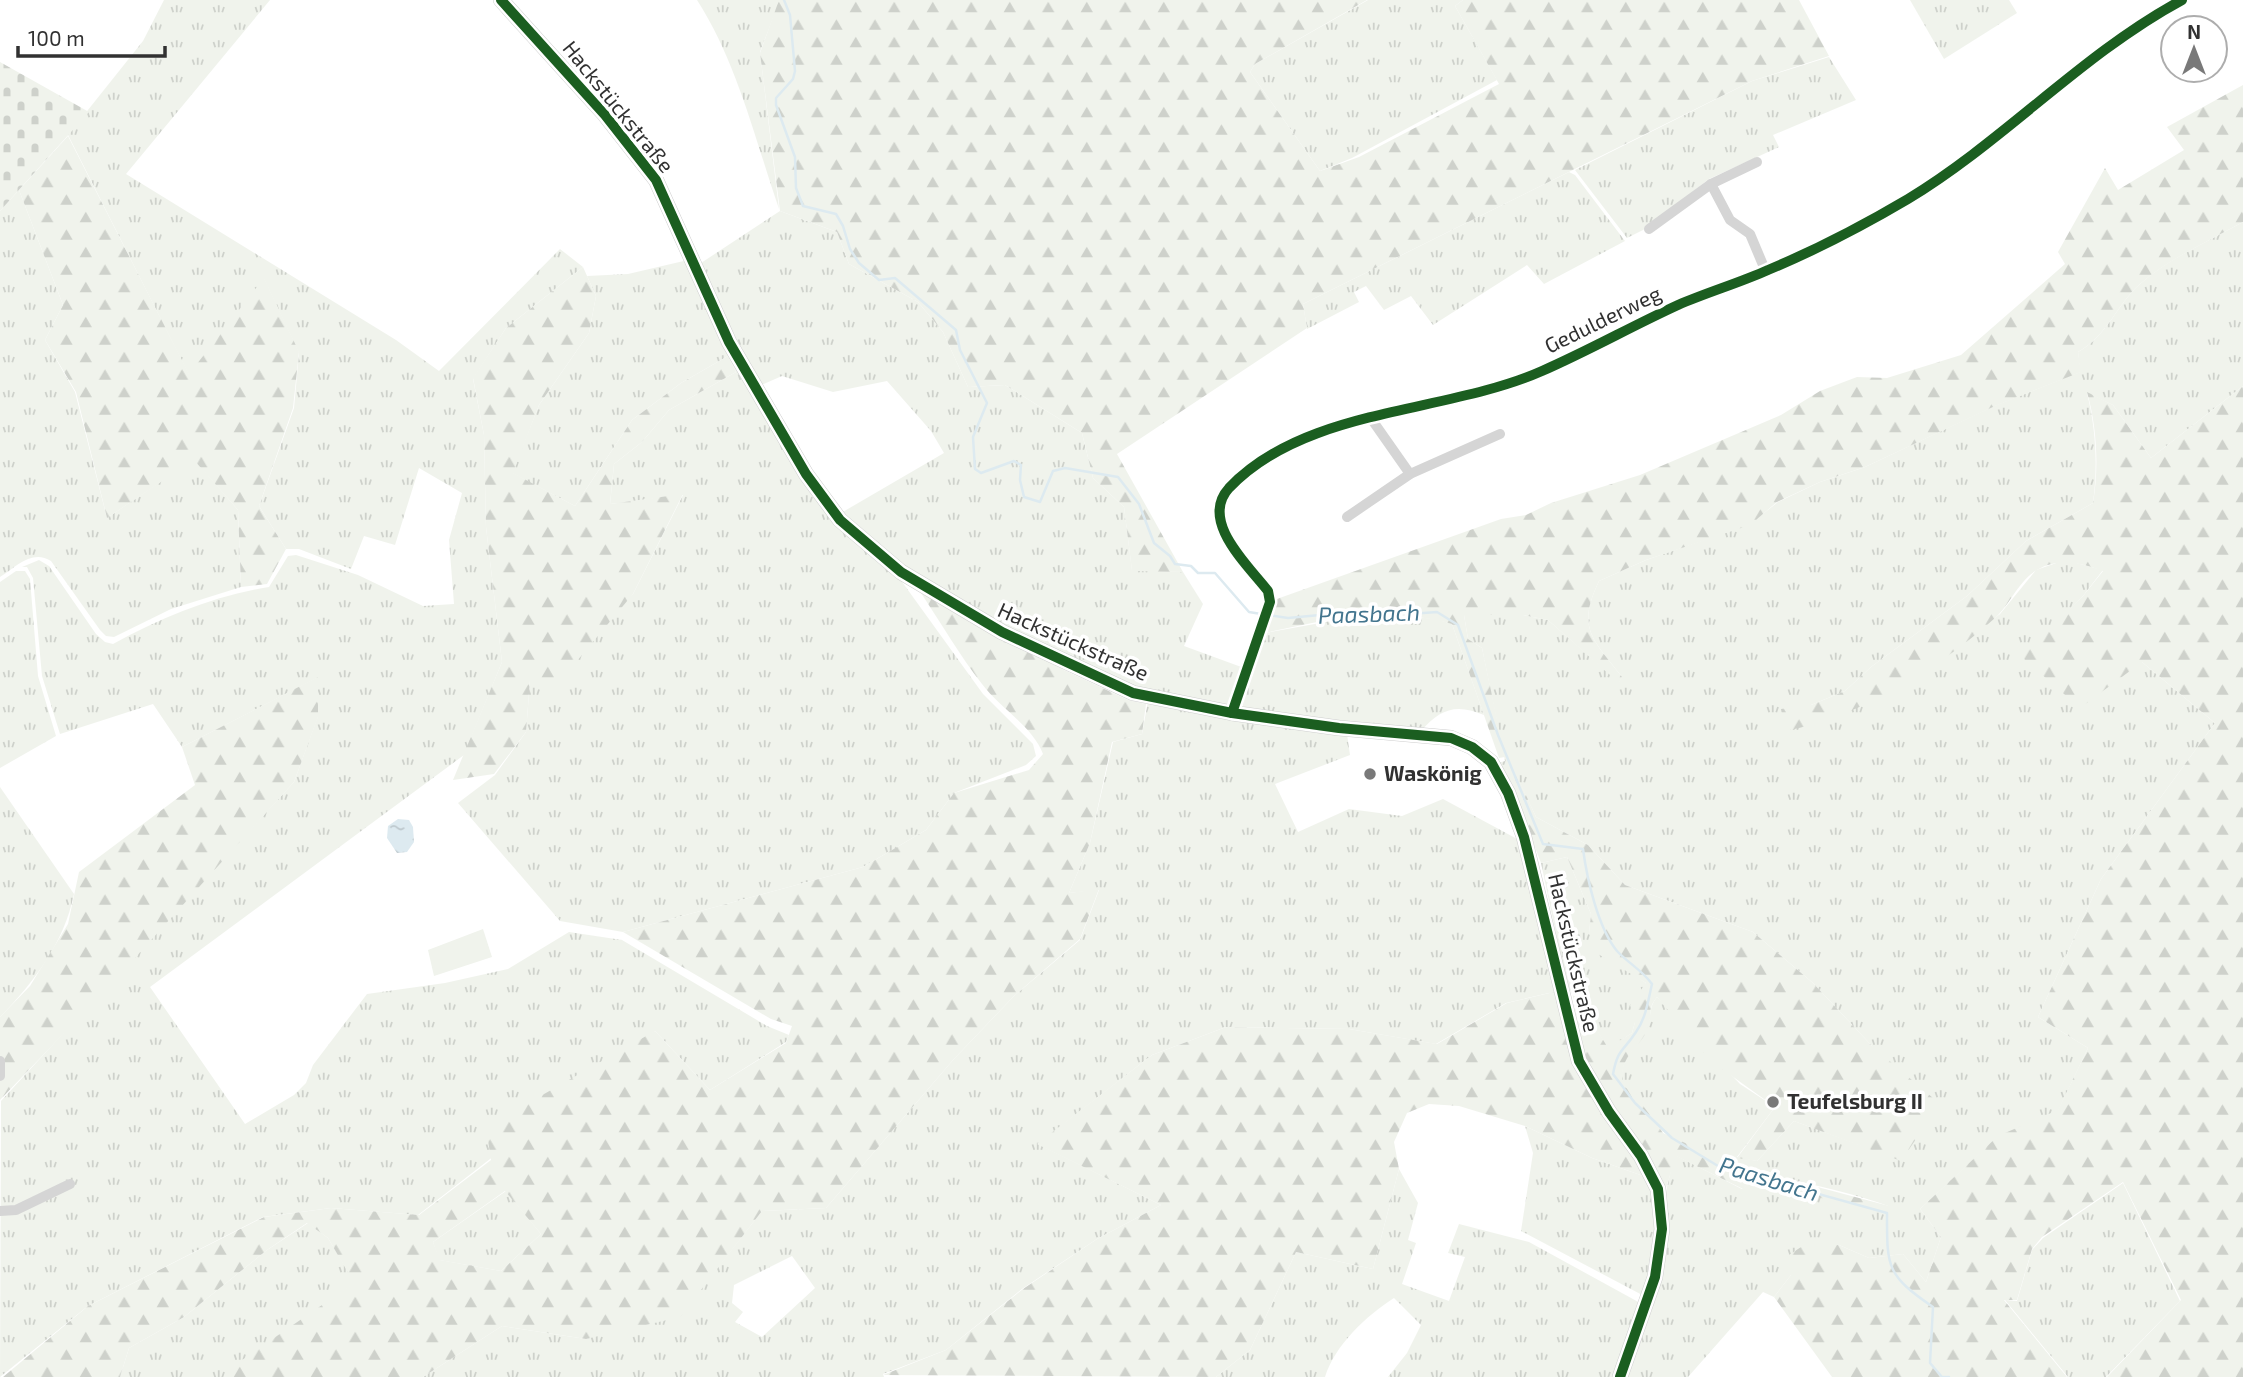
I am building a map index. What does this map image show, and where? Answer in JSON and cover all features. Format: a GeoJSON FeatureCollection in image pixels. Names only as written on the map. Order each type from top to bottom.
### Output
{"type":"FeatureCollection","features":[{"type":"Feature","properties":{"kind":"street","name":"Hackstückstraße"},"geometry":{"type":"LineString","coordinates":[[501,0],[605,115],[656,180],[729,342],[806,474],[840,520],[921,586],[1024,643],[1133,693],[1231,713],[1339,728],[1451,738],[1479,751],[1500,776],[1534,873],[1579,1061],[1641,1156],[1658,1189],[1662,1229],[1655,1277],[1620,1377]]}},
{"type":"Feature","properties":{"kind":"street","name":"Gedulderweg"},"geometry":{"type":"LineString","coordinates":[[1231,713],[1268,615],[1268,591],[1220,524],[1222,498],[1270,454],[1370,417],[1522,379],[1676,306],[1766,272],[1909,198],[2134,29],[2182,0]]}},
{"type":"Feature","properties":{"kind":"street"},"geometry":{"type":"LineString","coordinates":[[1648,229],[1711,184],[1757,162]]}},
{"type":"Feature","properties":{"kind":"street"},"geometry":{"type":"LineString","coordinates":[[1711,184],[1730,220],[1750,234],[1766,272]]}},
{"type":"Feature","properties":{"kind":"street"},"geometry":{"type":"LineString","coordinates":[[1370,417],[1410,474]]}},
{"type":"Feature","properties":{"kind":"street"},"geometry":{"type":"LineString","coordinates":[[1347,517],[1410,474],[1500,434]]}},
{"type":"Feature","properties":{"kind":"street"},"geometry":{"type":"LineString","coordinates":[[0,1061],[0,1076]]}},
{"type":"Feature","properties":{"kind":"street"},"geometry":{"type":"LineString","coordinates":[[0,1211],[16,1210],[70,1184]]}},
{"type":"Feature","properties":{"kind":"green space"},"geometry":{"type":"Polygon","coordinates":[[[164,0],[270,0],[126,174],[396,340],[439,371],[560,249],[583,267],[506,328],[473,379],[484,435],[486,527],[502,662],[464,755],[150,987],[245,1124],[294,1095],[306,1083],[313,1065],[367,994],[445,983],[508,969],[569,932],[622,940],[767,1026],[789,1035],[786,1042],[710,1090],[655,1031],[418,1215],[331,1208],[263,1217],[88,1306],[0,1377],[1,1101],[294,782],[318,716],[317,678],[182,747],[153,704],[60,734],[42,676],[33,578],[27,567],[22,567],[39,560],[49,566],[96,634],[105,642],[113,644],[189,609],[228,596],[269,587],[288,556],[296,555],[358,575],[423,606],[454,604],[449,540],[462,493],[419,468],[395,545],[364,536],[351,569],[299,549],[286,549],[259,506],[294,408],[299,353],[264,279],[189,375],[68,135],[143,41],[164,0]]]}},
{"type":"Feature","properties":{"kind":"green space"},"geometry":{"type":"Polygon","coordinates":[[[697,0],[780,0],[760,52],[779,209],[734,75],[697,0]]]}},
{"type":"Feature","properties":{"kind":"green space"},"geometry":{"type":"Polygon","coordinates":[[[779,0],[1367,0],[1255,64],[1250,72],[1320,171],[1359,157],[1499,84],[1455,6],[1463,0],[1799,0],[1829,56],[1752,81],[1303,304],[1307,328],[1117,454],[1183,572],[1132,571],[1124,507],[1093,478],[1082,433],[1005,385],[968,387],[943,332],[918,302],[849,264],[837,232],[780,211],[760,53],[779,0]]]}},
{"type":"Feature","properties":{"kind":"green space"},"geometry":{"type":"Polygon","coordinates":[[[1368,0],[1463,0],[1455,6],[1497,80],[1352,158],[1320,171],[1250,72],[1255,64],[1368,0]]]}},
{"type":"Feature","properties":{"kind":"green space"},"geometry":{"type":"Polygon","coordinates":[[[1910,0],[2009,0],[2017,13],[1944,59],[1910,0]]]}},
{"type":"Feature","properties":{"kind":"green space"},"geometry":{"type":"Polygon","coordinates":[[[1829,57],[1856,100],[1773,135],[1779,147],[1709,179],[1645,229],[1627,238],[1575,170],[1752,81],[1829,57]]]}},
{"type":"Feature","properties":{"kind":"green space"},"geometry":{"type":"Polygon","coordinates":[[[0,62],[89,112],[0,211],[0,62]]]}},
{"type":"Feature","properties":{"kind":"green space"},"geometry":{"type":"Polygon","coordinates":[[[2243,85],[2243,222],[2177,258],[2140,284],[2097,337],[2078,352],[2081,372],[1995,406],[1865,467],[1820,482],[1777,502],[1750,525],[1646,560],[1599,581],[1589,611],[1591,633],[1622,677],[1619,683],[1548,620],[1523,615],[1464,615],[1468,639],[1482,648],[1505,757],[1499,758],[1452,624],[1405,616],[1358,616],[1265,633],[1274,600],[1501,519],[1526,515],[1551,503],[1640,475],[1781,415],[1820,391],[1857,377],[1887,378],[1961,355],[2065,264],[2058,252],[2105,168],[2118,190],[2184,150],[2167,127],[2243,85]]]}},
{"type":"Feature","properties":{"kind":"green space"},"geometry":{"type":"Polygon","coordinates":[[[68,136],[189,374],[264,278],[299,352],[293,408],[259,506],[286,549],[267,584],[241,587],[238,510],[194,460],[107,518],[76,392],[45,340],[63,305],[19,190],[68,136]]]}},
{"type":"Feature","properties":{"kind":"green space"},"geometry":{"type":"Polygon","coordinates":[[[1569,172],[1575,175],[1625,241],[1544,284],[1527,265],[1433,325],[1411,296],[1384,310],[1366,286],[1354,292],[1359,302],[1307,329],[1303,304],[1569,172]]]}},
{"type":"Feature","properties":{"kind":"green space"},"geometry":{"type":"Polygon","coordinates":[[[19,190],[63,305],[45,340],[75,392],[107,518],[194,459],[238,510],[241,587],[171,609],[114,637],[106,636],[100,630],[51,561],[31,558],[0,577],[0,211],[19,190]]]}},
{"type":"Feature","properties":{"kind":"green space"},"geometry":{"type":"Polygon","coordinates":[[[780,211],[837,232],[849,264],[918,302],[943,332],[968,387],[1005,385],[1082,433],[1093,478],[1124,507],[1132,570],[1183,572],[1203,604],[1184,646],[1244,668],[1229,708],[1133,688],[1005,627],[893,561],[841,513],[944,453],[931,431],[887,381],[833,392],[782,376],[759,386],[728,328],[701,263],[780,211]]]}},
{"type":"Feature","properties":{"kind":"green space"},"geometry":{"type":"Polygon","coordinates":[[[2243,222],[2243,386],[2151,458],[2113,405],[2087,393],[2095,448],[2093,503],[2026,541],[1967,596],[1871,667],[1845,691],[1811,705],[1785,730],[1899,684],[1928,668],[2000,614],[2036,570],[2065,560],[2103,570],[2083,596],[2022,656],[2142,662],[2215,723],[2101,879],[2038,1017],[2088,1048],[2058,1111],[1998,1137],[1920,1209],[1941,1237],[1926,1282],[1903,1254],[1869,1258],[1839,1245],[1791,1275],[1774,1297],[1763,1292],[1688,1377],[1626,1377],[1642,1322],[1675,1155],[1742,1189],[1753,1181],[1891,1207],[1718,1159],[1665,1133],[1653,1123],[1634,1096],[1622,1086],[1622,1076],[1626,1060],[1647,1027],[1652,1005],[1657,997],[1740,1084],[1775,1107],[1737,1157],[1757,1161],[1794,1121],[1901,1160],[1872,1046],[1813,983],[1753,932],[1625,885],[1588,845],[1536,817],[1520,783],[1511,786],[1498,763],[1505,761],[1482,648],[1468,639],[1464,615],[1523,615],[1548,620],[1619,682],[1622,677],[1591,633],[1589,611],[1599,581],[1646,560],[1750,524],[1778,502],[1820,482],[1865,467],[1994,406],[2080,372],[2078,352],[2097,337],[2140,284],[2176,258],[2243,222]]]}},
{"type":"Feature","properties":{"kind":"green space"},"geometry":{"type":"Polygon","coordinates":[[[688,260],[799,470],[900,579],[983,694],[1033,744],[1036,756],[1026,765],[954,793],[926,830],[863,867],[623,932],[560,921],[458,803],[495,775],[526,732],[530,680],[633,594],[683,495],[610,504],[614,464],[642,442],[669,410],[736,372],[728,356],[681,383],[632,420],[575,506],[512,473],[539,405],[589,333],[596,296],[587,276],[628,274],[688,260]]]}},
{"type":"Feature","properties":{"kind":"green space"},"geometry":{"type":"Polygon","coordinates":[[[583,267],[596,296],[589,333],[539,405],[513,473],[575,506],[632,420],[681,383],[728,356],[736,372],[669,410],[642,442],[614,464],[610,504],[683,494],[633,594],[561,680],[530,680],[526,732],[494,774],[453,780],[502,662],[486,527],[484,435],[473,378],[506,328],[583,267]]]}},
{"type":"Feature","properties":{"kind":"green space"},"geometry":{"type":"Polygon","coordinates":[[[2243,386],[2243,1377],[2107,1377],[2181,1300],[2123,1182],[2042,1237],[2032,1249],[2017,1300],[2004,1300],[2067,1377],[1832,1377],[1774,1297],[1791,1275],[1786,1257],[1804,1245],[1839,1245],[1869,1258],[1903,1254],[1926,1282],[1941,1237],[1920,1209],[1998,1136],[2058,1110],[2088,1048],[2038,1017],[2101,879],[2215,723],[2142,662],[2080,708],[2025,660],[2021,655],[2083,596],[2103,571],[2062,562],[2045,566],[2030,575],[2000,613],[1949,655],[1869,703],[1841,715],[1785,731],[1781,709],[1811,705],[1845,691],[1871,667],[1967,596],[2026,541],[2093,503],[2096,448],[2087,392],[2113,405],[2151,458],[2243,386]]]}},
{"type":"Feature","properties":{"kind":"green space"},"geometry":{"type":"Polygon","coordinates":[[[16,571],[25,571],[30,579],[38,676],[56,736],[0,768],[0,582],[16,571]]]}},
{"type":"Feature","properties":{"kind":"green space"},"geometry":{"type":"Polygon","coordinates":[[[921,593],[1064,670],[1128,700],[1146,704],[1142,734],[1112,742],[1090,843],[1069,893],[1099,889],[1080,939],[1014,996],[953,1060],[826,1208],[762,1211],[680,1317],[586,1339],[502,1326],[423,1377],[232,1377],[232,1367],[354,1283],[328,1238],[307,1223],[267,1250],[184,1317],[129,1348],[120,1377],[3,1377],[88,1306],[264,1217],[331,1208],[419,1215],[491,1160],[486,1127],[655,1031],[710,1090],[786,1043],[792,1026],[771,1019],[623,932],[863,867],[926,830],[954,793],[1029,770],[1043,754],[1038,744],[982,684],[921,593]],[[505,1191],[433,1242],[440,1260],[501,1271],[541,1234],[505,1191]]]}},
{"type":"Feature","properties":{"kind":"green space"},"geometry":{"type":"Polygon","coordinates":[[[1376,613],[1436,619],[1452,624],[1484,715],[1465,709],[1449,710],[1421,731],[1254,712],[1243,706],[1240,698],[1265,633],[1376,613]]]}},
{"type":"Feature","properties":{"kind":"green space"},"geometry":{"type":"Polygon","coordinates":[[[318,677],[318,717],[294,782],[115,980],[0,1100],[0,1017],[30,986],[68,924],[79,872],[195,785],[182,747],[318,677]]]}},
{"type":"Feature","properties":{"kind":"green space"},"geometry":{"type":"Polygon","coordinates":[[[1148,701],[1347,734],[1350,755],[1275,784],[1298,832],[1349,809],[1402,816],[1443,799],[1519,840],[1558,991],[1506,1003],[1436,1044],[1349,1029],[1226,1027],[1152,1055],[1038,1144],[1161,1205],[1097,1239],[1022,1289],[946,1350],[883,1374],[884,1377],[423,1377],[502,1326],[586,1339],[693,1299],[762,1211],[826,1208],[953,1060],[1014,996],[1080,940],[1099,890],[1069,893],[1090,843],[1113,742],[1142,734],[1148,701]],[[792,1256],[734,1285],[732,1303],[743,1312],[735,1322],[762,1337],[815,1288],[792,1256]]]}},
{"type":"Feature","properties":{"kind":"green space"},"geometry":{"type":"Polygon","coordinates":[[[1520,782],[1536,817],[1588,845],[1625,885],[1753,932],[1813,983],[1872,1046],[1940,1104],[1901,1161],[1794,1121],[1757,1161],[1737,1158],[1775,1107],[1711,1061],[1657,997],[1651,1007],[1646,1033],[1627,1058],[1622,1074],[1623,1086],[1633,1092],[1663,1133],[1734,1165],[1893,1207],[1869,1210],[1753,1181],[1743,1189],[1676,1156],[1665,1191],[1591,1072],[1580,1046],[1573,996],[1576,995],[1608,1048],[1632,1033],[1635,1022],[1630,1005],[1646,983],[1598,954],[1589,933],[1591,914],[1567,857],[1541,863],[1511,786],[1520,782]]]}},
{"type":"Feature","properties":{"kind":"green space"},"geometry":{"type":"Polygon","coordinates":[[[0,787],[74,894],[63,929],[46,961],[0,1017],[0,787]]]}},
{"type":"Feature","properties":{"kind":"green space"},"geometry":{"type":"Polygon","coordinates":[[[1567,857],[1591,914],[1589,933],[1627,970],[1646,983],[1632,1033],[1608,1049],[1566,981],[1541,863],[1567,857]]]}},
{"type":"Feature","properties":{"kind":"green space"},"geometry":{"type":"Polygon","coordinates":[[[483,929],[492,957],[434,976],[428,950],[483,929]]]}},
{"type":"Feature","properties":{"kind":"green space"},"geometry":{"type":"Polygon","coordinates":[[[1558,991],[1572,1052],[1649,1178],[1592,1158],[1525,1126],[1459,1106],[1429,1104],[1407,1113],[1394,1142],[1399,1169],[1373,1269],[1296,1252],[1250,1350],[1216,1377],[883,1375],[946,1350],[1023,1289],[1097,1239],[1161,1205],[1037,1144],[1152,1055],[1226,1027],[1349,1029],[1437,1044],[1507,1003],[1558,991]]]}},
{"type":"Feature","properties":{"kind":"green space"},"geometry":{"type":"Polygon","coordinates":[[[1525,1126],[1592,1158],[1649,1178],[1659,1226],[1646,1297],[1521,1231],[1533,1153],[1525,1126]]]}},
{"type":"Feature","properties":{"kind":"green space"},"geometry":{"type":"Polygon","coordinates":[[[1399,1169],[1418,1203],[1408,1240],[1416,1243],[1402,1284],[1449,1301],[1465,1257],[1448,1253],[1459,1224],[1529,1242],[1642,1304],[1616,1377],[1388,1377],[1407,1353],[1421,1325],[1394,1298],[1353,1332],[1336,1354],[1325,1377],[1216,1377],[1250,1350],[1296,1252],[1373,1269],[1399,1169]]]}},
{"type":"Feature","properties":{"kind":"green space"},"geometry":{"type":"Polygon","coordinates":[[[2123,1183],[2180,1301],[2106,1377],[2068,1377],[2005,1300],[2017,1301],[2032,1250],[2043,1238],[2123,1183]]]}},
{"type":"Feature","properties":{"kind":"green space"},"geometry":{"type":"Polygon","coordinates":[[[506,1191],[541,1234],[501,1271],[439,1260],[433,1242],[506,1191]]]}},
{"type":"Feature","properties":{"kind":"green space"},"geometry":{"type":"Polygon","coordinates":[[[308,1223],[328,1238],[355,1283],[233,1367],[232,1377],[120,1377],[129,1348],[184,1317],[267,1250],[308,1223]]]}},
{"type":"Feature","properties":{"kind":"water"},"geometry":{"type":"Polygon","coordinates":[[[398,819],[409,820],[413,827],[414,842],[407,852],[397,853],[387,838],[388,826],[398,819]]]}},
{"type":"Feature","properties":{"kind":"waterway","name":"Paasbach"},"geometry":{"type":"LineString","coordinates":[[784,0],[790,15],[795,71],[793,79],[776,98],[776,105],[795,157],[796,188],[803,206],[836,214],[850,249],[859,263],[879,280],[895,278],[956,330],[960,350],[987,403],[973,437],[975,469],[981,473],[1014,461],[1021,465],[1020,480],[1024,497],[1040,502],[1053,471],[1065,468],[1118,477],[1139,504],[1154,543],[1170,556],[1175,564],[1191,566],[1198,573],[1215,573],[1249,612],[1261,614]]}},
{"type":"Feature","properties":{"kind":"waterway","name":"Paasbach"},"geometry":{"type":"LineString","coordinates":[[1268,615],[1288,618],[1373,610],[1410,614],[1437,612],[1458,625],[1498,735],[1543,844],[1583,849],[1604,930],[1617,951],[1652,984],[1642,1021],[1619,1055],[1613,1074],[1635,1103],[1672,1138],[1718,1166],[1887,1213],[1892,1268],[1906,1286],[1933,1307],[1930,1363],[1942,1377],[1949,1377]]}},
{"type":"Feature","properties":{"kind":"cycle path"},"geometry":{"type":"LineString","coordinates":[[501,0],[605,115],[656,180],[729,342],[806,474],[840,520],[901,572],[1002,632],[1133,693],[1232,713],[1339,728],[1451,738],[1472,747],[1491,762],[1508,793],[1524,837],[1579,1061],[1609,1112],[1641,1156],[1658,1189],[1662,1229],[1655,1277],[1620,1377]]}},
{"type":"Feature","properties":{"kind":"cycle path"},"geometry":{"type":"LineString","coordinates":[[1232,713],[1270,602],[1268,591],[1239,556],[1223,528],[1221,501],[1229,488],[1261,461],[1297,442],[1336,427],[1504,385],[1542,371],[1678,305],[1757,275],[1840,237],[1943,176],[2110,46],[2182,0]]}},
{"type":"Feature","properties":{"kind":"place","name":"Waskönig"},"geometry":{"type":"Point","coordinates":[1370,774]}},
{"type":"Feature","properties":{"kind":"place","name":"Teufelsburg II"},"geometry":{"type":"Point","coordinates":[1773,1102]}}]}
